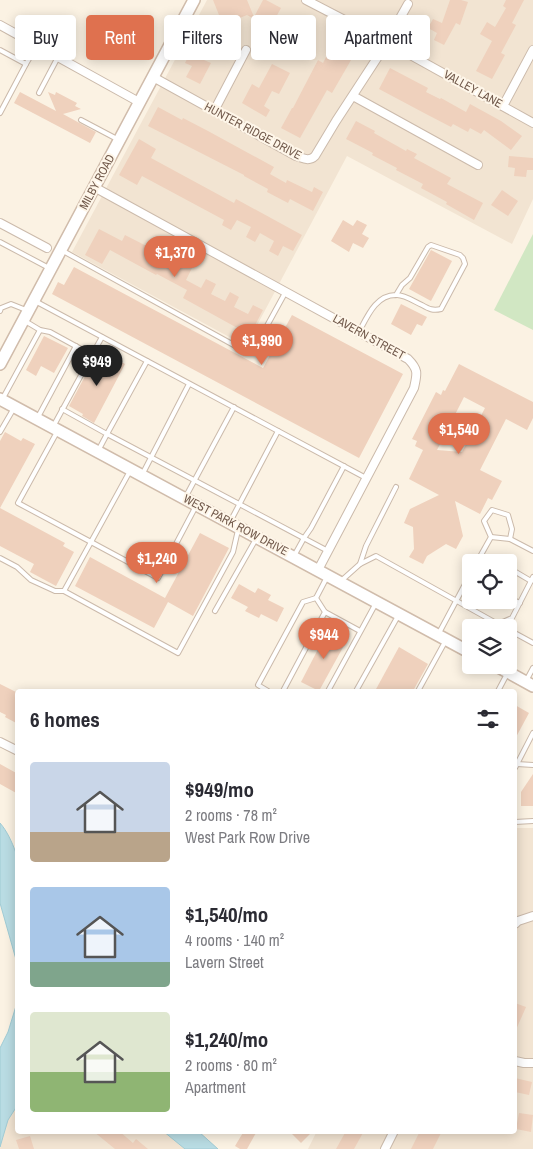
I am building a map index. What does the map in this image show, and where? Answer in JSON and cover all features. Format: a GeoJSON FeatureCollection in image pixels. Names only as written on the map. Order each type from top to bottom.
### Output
{"type":"FeatureCollection","features":[{"type":"Feature","properties":{"kind":"main road","name":"MILBY ROAD"},"geometry":{"type":"LineString","coordinates":[[0,364],[194,0]]}},
{"type":"Feature","properties":{"kind":"main road","name":"WEST PARK ROW DRIVE"},"geometry":{"type":"LineString","coordinates":[[1,399],[462,648]]}},
{"type":"Feature","properties":{"kind":"main road"},"geometry":{"type":"LineString","coordinates":[[512,674],[529,684]]}},
{"type":"Feature","properties":{"kind":"street","name":"VALLEY LANE"},"geometry":{"type":"LineString","coordinates":[[306,0],[335,15]]}},
{"type":"Feature","properties":{"kind":"street","name":"HUNTER RIDGE DRIVE"},"geometry":{"type":"LineString","coordinates":[[402,15],[408,4]]}},
{"type":"Feature","properties":{"kind":"street"},"geometry":{"type":"LineString","coordinates":[[0,25],[15,33]]}},
{"type":"Feature","properties":{"kind":"street"},"geometry":{"type":"LineString","coordinates":[[214,111],[246,50]]}},
{"type":"Feature","properties":{"kind":"street"},"geometry":{"type":"LineString","coordinates":[[503,106],[533,50]]}},
{"type":"Feature","properties":{"kind":"street"},"geometry":{"type":"LineString","coordinates":[[62,60],[139,102]]}},
{"type":"Feature","properties":{"kind":"street","name":"HUNTER RIDGE DRIVE"},"geometry":{"type":"LineString","coordinates":[[153,77],[296,156],[308,160],[315,156],[376,60]]}},
{"type":"Feature","properties":{"kind":"street","name":"VALLEY LANE"},"geometry":{"type":"LineString","coordinates":[[420,60],[533,123]]}},
{"type":"Feature","properties":{"kind":"street"},"geometry":{"type":"LineString","coordinates":[[353,96],[478,164]]}},
{"type":"Feature","properties":{"kind":"street","name":"LAVERN STREET"},"geometry":{"type":"LineString","coordinates":[[94,187],[408,359],[415,367],[417,377],[414,388],[328,551],[323,573]]}},
{"type":"Feature","properties":{"kind":"street"},"geometry":{"type":"LineString","coordinates":[[0,223],[47,248]]}},
{"type":"Feature","properties":{"kind":"street"},"geometry":{"type":"LineString","coordinates":[[0,742],[15,750]]}},
{"type":"Feature","properties":{"kind":"street"},"geometry":{"type":"LineString","coordinates":[[517,922],[533,916]]}},
{"type":"Feature","properties":{"kind":"street"},"geometry":{"type":"LineString","coordinates":[[517,1061],[533,1063]]}},
{"type":"Feature","properties":{"kind":"street"},"geometry":{"type":"LineString","coordinates":[[386,1149],[393,1134]]}},
{"type":"Feature","properties":{"kind":"lane"},"geometry":{"type":"LineString","coordinates":[[0,50],[26,64]]}},
{"type":"Feature","properties":{"kind":"lane"},"geometry":{"type":"LineString","coordinates":[[0,113],[28,60]]}},
{"type":"Feature","properties":{"kind":"lane"},"geometry":{"type":"LineString","coordinates":[[39,93],[57,60]]}},
{"type":"Feature","properties":{"kind":"lane"},"geometry":{"type":"LineString","coordinates":[[81,120],[119,140]]}},
{"type":"Feature","properties":{"kind":"lane"},"geometry":{"type":"LineString","coordinates":[[0,242],[50,269]]}},
{"type":"Feature","properties":{"kind":"lane"},"geometry":{"type":"LineString","coordinates":[[359,332],[369,313],[386,297],[396,295],[405,297],[432,310],[441,309],[464,264],[463,258],[431,245],[410,278],[402,285],[396,295]]}},
{"type":"Feature","properties":{"kind":"lane"},"geometry":{"type":"LineString","coordinates":[[60,250],[246,351],[257,344],[286,291]]}},
{"type":"Feature","properties":{"kind":"lane"},"geometry":{"type":"LineString","coordinates":[[0,311],[1,308],[11,304],[102,337],[366,478]]}},
{"type":"Feature","properties":{"kind":"lane"},"geometry":{"type":"LineString","coordinates":[[28,311],[40,330],[50,332],[92,355]]}},
{"type":"Feature","properties":{"kind":"lane"},"geometry":{"type":"LineString","coordinates":[[1,399],[40,330]]}},
{"type":"Feature","properties":{"kind":"lane"},"geometry":{"type":"LineString","coordinates":[[102,337],[62,409],[56,428],[18,503],[158,578],[197,504]]}},
{"type":"Feature","properties":{"kind":"lane"},"geometry":{"type":"LineString","coordinates":[[37,418],[76,346]]}},
{"type":"Feature","properties":{"kind":"lane"},"geometry":{"type":"LineString","coordinates":[[98,451],[147,361]]}},
{"type":"Feature","properties":{"kind":"lane"},"geometry":{"type":"LineString","coordinates":[[142,475],[189,384]]}},
{"type":"Feature","properties":{"kind":"lane"},"geometry":{"type":"LineString","coordinates":[[0,432],[15,406]]}},
{"type":"Feature","properties":{"kind":"lane"},"geometry":{"type":"LineString","coordinates":[[185,498],[234,407]]}},
{"type":"Feature","properties":{"kind":"lane"},"geometry":{"type":"LineString","coordinates":[[62,409],[328,551]]}},
{"type":"Feature","properties":{"kind":"lane"},"geometry":{"type":"LineString","coordinates":[[0,558],[17,567],[31,580],[55,591],[64,591],[178,653],[233,552],[234,524],[239,504],[278,431]]}},
{"type":"Feature","properties":{"kind":"lane"},"geometry":{"type":"LineString","coordinates":[[294,557],[344,466]]}},
{"type":"Feature","properties":{"kind":"lane"},"geometry":{"type":"LineString","coordinates":[[64,591],[131,468]]}},
{"type":"Feature","properties":{"kind":"lane"},"geometry":{"type":"LineString","coordinates":[[360,564],[366,546],[396,487]]}},
{"type":"Feature","properties":{"kind":"lane"},"geometry":{"type":"LineString","coordinates":[[481,554],[490,537],[484,521],[492,510],[508,515],[512,529],[510,539]]}},
{"type":"Feature","properties":{"kind":"lane"},"geometry":{"type":"LineString","coordinates":[[215,611],[257,537]]}},
{"type":"Feature","properties":{"kind":"lane"},"geometry":{"type":"LineString","coordinates":[[490,537],[510,539],[533,552]]}},
{"type":"Feature","properties":{"kind":"lane"},"geometry":{"type":"LineString","coordinates":[[340,582],[360,564],[376,556],[489,619]]}},
{"type":"Feature","properties":{"kind":"lane"},"geometry":{"type":"LineString","coordinates":[[510,619],[512,618],[532,579],[517,572]]}},
{"type":"Feature","properties":{"kind":"lane"},"geometry":{"type":"LineString","coordinates":[[323,573],[316,598],[325,612],[360,632]]}},
{"type":"Feature","properties":{"kind":"lane"},"geometry":{"type":"LineString","coordinates":[[419,689],[462,591]]}},
{"type":"Feature","properties":{"kind":"lane"},"geometry":{"type":"LineString","coordinates":[[265,689],[258,685],[302,602],[316,598]]}},
{"type":"Feature","properties":{"kind":"lane"},"geometry":{"type":"LineString","coordinates":[[329,689],[376,602]]}},
{"type":"Feature","properties":{"kind":"lane"},"geometry":{"type":"LineString","coordinates":[[284,689],[325,612]]}},
{"type":"Feature","properties":{"kind":"lane"},"geometry":{"type":"LineString","coordinates":[[357,689],[399,614]]}},
{"type":"Feature","properties":{"kind":"lane"},"geometry":{"type":"LineString","coordinates":[[517,634],[533,643]]}},
{"type":"Feature","properties":{"kind":"lane"},"geometry":{"type":"LineString","coordinates":[[529,684],[533,668]]}},
{"type":"Feature","properties":{"kind":"lane"},"geometry":{"type":"LineString","coordinates":[[499,689],[507,674]]}},
{"type":"Feature","properties":{"kind":"lane"},"geometry":{"type":"LineString","coordinates":[[517,764],[533,733]]}},
{"type":"Feature","properties":{"kind":"lane"},"geometry":{"type":"LineString","coordinates":[[517,766],[533,765]]}},
{"type":"Feature","properties":{"kind":"lane"},"geometry":{"type":"LineString","coordinates":[[517,822],[533,822]]}},
{"type":"Feature","properties":{"kind":"shaded area"},"geometry":{"type":"Polygon","coordinates":[[[207,0],[533,0],[533,199],[512,244],[347,156],[246,346],[72,252],[175,60],[241,60],[241,15],[199,15],[207,0]]]}},
{"type":"Feature","properties":{"kind":"shaded area"},"geometry":{"type":"Polygon","coordinates":[[[517,828],[533,828],[533,1149],[308,1149],[316,1134],[517,1134],[517,828]]]}},
{"type":"Feature","properties":{"kind":"shaded area"},"geometry":{"type":"Polygon","coordinates":[[[15,1109],[15,1134],[167,1134],[185,1149],[0,1149],[8,1120],[15,1109]]]}},
{"type":"Feature","properties":{"kind":"green space"},"geometry":{"type":"Polygon","coordinates":[[[533,234],[533,330],[494,310],[533,234]]]}},
{"type":"Feature","properties":{"kind":"water"},"geometry":{"type":"Polygon","coordinates":[[[0,823],[15,851],[15,956],[0,903],[0,823]]]}},
{"type":"Feature","properties":{"kind":"water"},"geometry":{"type":"Polygon","coordinates":[[[15,1009],[15,1109],[8,1120],[0,1147],[0,1048],[8,1032],[15,1009]]]}},
{"type":"Feature","properties":{"kind":"water"},"geometry":{"type":"Polygon","coordinates":[[[167,1134],[201,1134],[218,1149],[185,1149],[167,1134]]]}},
{"type":"Feature","properties":{"kind":"building"},"geometry":{"type":"Polygon","coordinates":[[[213,0],[247,0],[253,15],[251,15],[251,17],[247,15],[241,18],[241,15],[219,15],[213,0]]]}},
{"type":"Feature","properties":{"kind":"building"},"geometry":{"type":"Polygon","coordinates":[[[263,0],[281,8],[277,15],[255,15],[263,0]]]}},
{"type":"Feature","properties":{"kind":"building"},"geometry":{"type":"Polygon","coordinates":[[[450,0],[468,2],[460,25],[456,23],[444,45],[434,40],[437,33],[430,29],[433,19],[442,23],[450,0]]]}},
{"type":"Feature","properties":{"kind":"building"},"geometry":{"type":"Polygon","coordinates":[[[506,0],[524,0],[512,23],[516,25],[501,53],[505,55],[492,79],[476,71],[492,41],[480,34],[487,22],[495,27],[506,8],[503,6],[506,0]]]}},
{"type":"Feature","properties":{"kind":"building"},"geometry":{"type":"Polygon","coordinates":[[[326,57],[326,60],[351,60],[332,93],[327,90],[300,138],[281,128],[318,60],[323,63],[326,57]]]}},
{"type":"Feature","properties":{"kind":"building"},"geometry":{"type":"Polygon","coordinates":[[[186,60],[204,60],[211,63],[200,84],[186,77],[192,66],[185,63],[186,60]]]}},
{"type":"Feature","properties":{"kind":"building"},"geometry":{"type":"Polygon","coordinates":[[[272,64],[290,73],[279,94],[272,91],[264,106],[270,110],[266,117],[242,103],[252,84],[259,88],[272,64]]]}},
{"type":"Feature","properties":{"kind":"building"},"geometry":{"type":"Polygon","coordinates":[[[390,68],[428,88],[426,92],[466,112],[470,104],[501,121],[522,136],[511,150],[484,130],[481,134],[470,128],[468,132],[453,124],[451,127],[379,89],[390,68]]]}},
{"type":"Feature","properties":{"kind":"building"},"geometry":{"type":"Polygon","coordinates":[[[20,92],[56,111],[48,92],[55,95],[56,92],[77,103],[75,106],[81,109],[63,114],[96,132],[90,143],[14,103],[20,92]]]}},
{"type":"Feature","properties":{"kind":"building"},"geometry":{"type":"Polygon","coordinates":[[[158,107],[182,120],[183,118],[274,167],[270,174],[286,183],[287,180],[312,192],[314,187],[323,192],[313,211],[290,199],[288,203],[267,192],[268,189],[244,175],[148,126],[158,107]]]}},
{"type":"Feature","properties":{"kind":"building"},"geometry":{"type":"Polygon","coordinates":[[[356,121],[406,151],[407,149],[417,154],[414,158],[451,178],[447,184],[483,203],[474,220],[421,188],[423,184],[396,170],[397,168],[372,155],[373,153],[346,139],[356,121]]]}},
{"type":"Feature","properties":{"kind":"building"},"geometry":{"type":"Polygon","coordinates":[[[139,139],[156,149],[151,158],[234,203],[236,199],[302,235],[293,251],[283,246],[278,256],[269,251],[274,241],[260,233],[255,242],[246,237],[251,227],[237,220],[231,230],[222,225],[224,220],[142,176],[137,185],[119,175],[139,139]]]}},
{"type":"Feature","properties":{"kind":"building"},"geometry":{"type":"Polygon","coordinates":[[[509,156],[533,158],[533,170],[527,170],[526,177],[514,176],[515,168],[508,167],[509,156]]]}},
{"type":"Feature","properties":{"kind":"building"},"geometry":{"type":"Polygon","coordinates":[[[502,190],[518,201],[508,216],[491,205],[502,190]]]}},
{"type":"Feature","properties":{"kind":"building"},"geometry":{"type":"Polygon","coordinates":[[[343,220],[353,226],[357,220],[367,225],[362,234],[369,238],[363,248],[353,243],[349,252],[331,241],[343,220]]]}},
{"type":"Feature","properties":{"kind":"building"},"geometry":{"type":"Polygon","coordinates":[[[99,229],[122,241],[125,235],[192,268],[186,280],[201,288],[206,279],[216,284],[211,294],[225,301],[230,292],[239,297],[234,307],[248,314],[253,305],[263,310],[250,335],[183,298],[187,290],[110,250],[102,264],[85,255],[99,229]]]}},
{"type":"Feature","properties":{"kind":"building"},"geometry":{"type":"Polygon","coordinates":[[[431,250],[452,261],[431,301],[409,289],[431,250]]]}},
{"type":"Feature","properties":{"kind":"building"},"geometry":{"type":"Polygon","coordinates":[[[74,267],[263,368],[292,315],[403,374],[359,458],[52,294],[58,282],[64,285],[74,267]]]}},
{"type":"Feature","properties":{"kind":"building"},"geometry":{"type":"Polygon","coordinates":[[[401,304],[427,317],[422,326],[417,324],[411,335],[391,324],[401,304]]]}},
{"type":"Feature","properties":{"kind":"building"},"geometry":{"type":"Polygon","coordinates":[[[44,336],[68,348],[54,373],[41,366],[36,376],[26,370],[44,336]]]}},
{"type":"Feature","properties":{"kind":"building"},"geometry":{"type":"Polygon","coordinates":[[[97,354],[110,360],[112,357],[125,364],[94,423],[69,406],[97,354]]]}},
{"type":"Feature","properties":{"kind":"building"},"geometry":{"type":"Polygon","coordinates":[[[459,364],[533,402],[533,418],[527,430],[506,419],[480,470],[502,481],[492,500],[488,498],[480,514],[455,501],[463,536],[456,549],[446,544],[427,556],[423,564],[409,557],[414,549],[413,527],[404,523],[410,509],[439,495],[409,479],[423,450],[415,446],[417,441],[412,439],[436,392],[441,395],[443,390],[445,391],[459,364]],[[464,397],[437,450],[462,452],[485,408],[464,397]]]}},
{"type":"Feature","properties":{"kind":"building"},"geometry":{"type":"Polygon","coordinates":[[[5,432],[21,441],[23,438],[35,444],[0,508],[0,441],[5,432]]]}},
{"type":"Feature","properties":{"kind":"building"},"geometry":{"type":"Polygon","coordinates":[[[0,508],[65,543],[63,546],[74,552],[56,586],[30,572],[34,564],[0,546],[0,508]]]}},
{"type":"Feature","properties":{"kind":"building"},"geometry":{"type":"Polygon","coordinates":[[[200,533],[229,548],[193,616],[168,602],[154,628],[75,586],[90,557],[165,598],[200,533]]]}},
{"type":"Feature","properties":{"kind":"building"},"geometry":{"type":"Polygon","coordinates":[[[239,584],[255,593],[258,588],[271,595],[268,600],[284,608],[277,622],[261,614],[259,618],[245,611],[248,607],[231,598],[239,584]]]}},
{"type":"Feature","properties":{"kind":"building"},"geometry":{"type":"Polygon","coordinates":[[[328,630],[347,640],[320,689],[315,689],[301,682],[328,630]]]}},
{"type":"Feature","properties":{"kind":"building"},"geometry":{"type":"Polygon","coordinates":[[[399,647],[428,664],[414,689],[376,689],[399,647]]]}},
{"type":"Feature","properties":{"kind":"building"},"geometry":{"type":"Polygon","coordinates":[[[0,684],[15,692],[15,722],[0,712],[0,684]]]}},
{"type":"Feature","properties":{"kind":"building"},"geometry":{"type":"Polygon","coordinates":[[[517,706],[529,713],[517,735],[517,706]]]}},
{"type":"Feature","properties":{"kind":"building"},"geometry":{"type":"Polygon","coordinates":[[[0,764],[15,772],[15,792],[0,784],[0,764]]]}},
{"type":"Feature","properties":{"kind":"building"},"geometry":{"type":"Polygon","coordinates":[[[533,774],[533,806],[521,806],[521,792],[533,774]]]}},
{"type":"Feature","properties":{"kind":"building"},"geometry":{"type":"Polygon","coordinates":[[[517,1004],[526,1007],[517,1027],[517,1004]]]}},
{"type":"Feature","properties":{"kind":"building"},"geometry":{"type":"Polygon","coordinates":[[[517,1078],[532,1082],[529,1095],[517,1092],[517,1078]]]}},
{"type":"Feature","properties":{"kind":"building"},"geometry":{"type":"Polygon","coordinates":[[[519,1113],[533,1115],[531,1132],[517,1129],[519,1113]]]}},
{"type":"Feature","properties":{"kind":"building"},"geometry":{"type":"Polygon","coordinates":[[[97,1134],[122,1134],[133,1143],[136,1139],[148,1149],[115,1149],[97,1134]]]}},
{"type":"Feature","properties":{"kind":"building"},"geometry":{"type":"Polygon","coordinates":[[[242,1134],[255,1134],[247,1149],[240,1149],[235,1146],[242,1134]]]}},
{"type":"Feature","properties":{"kind":"building"},"geometry":{"type":"Polygon","coordinates":[[[292,1134],[310,1134],[301,1143],[292,1134]]]}},
{"type":"Feature","properties":{"kind":"building"},"geometry":{"type":"Polygon","coordinates":[[[344,1134],[362,1134],[354,1149],[336,1149],[344,1134]]]}},
{"type":"Feature","properties":{"kind":"building"},"geometry":{"type":"Polygon","coordinates":[[[418,1134],[440,1134],[433,1149],[411,1149],[418,1134]]]}},
{"type":"Feature","properties":{"kind":"building"},"geometry":{"type":"Polygon","coordinates":[[[30,1136],[34,1149],[19,1149],[16,1140],[30,1136]]]}}]}
